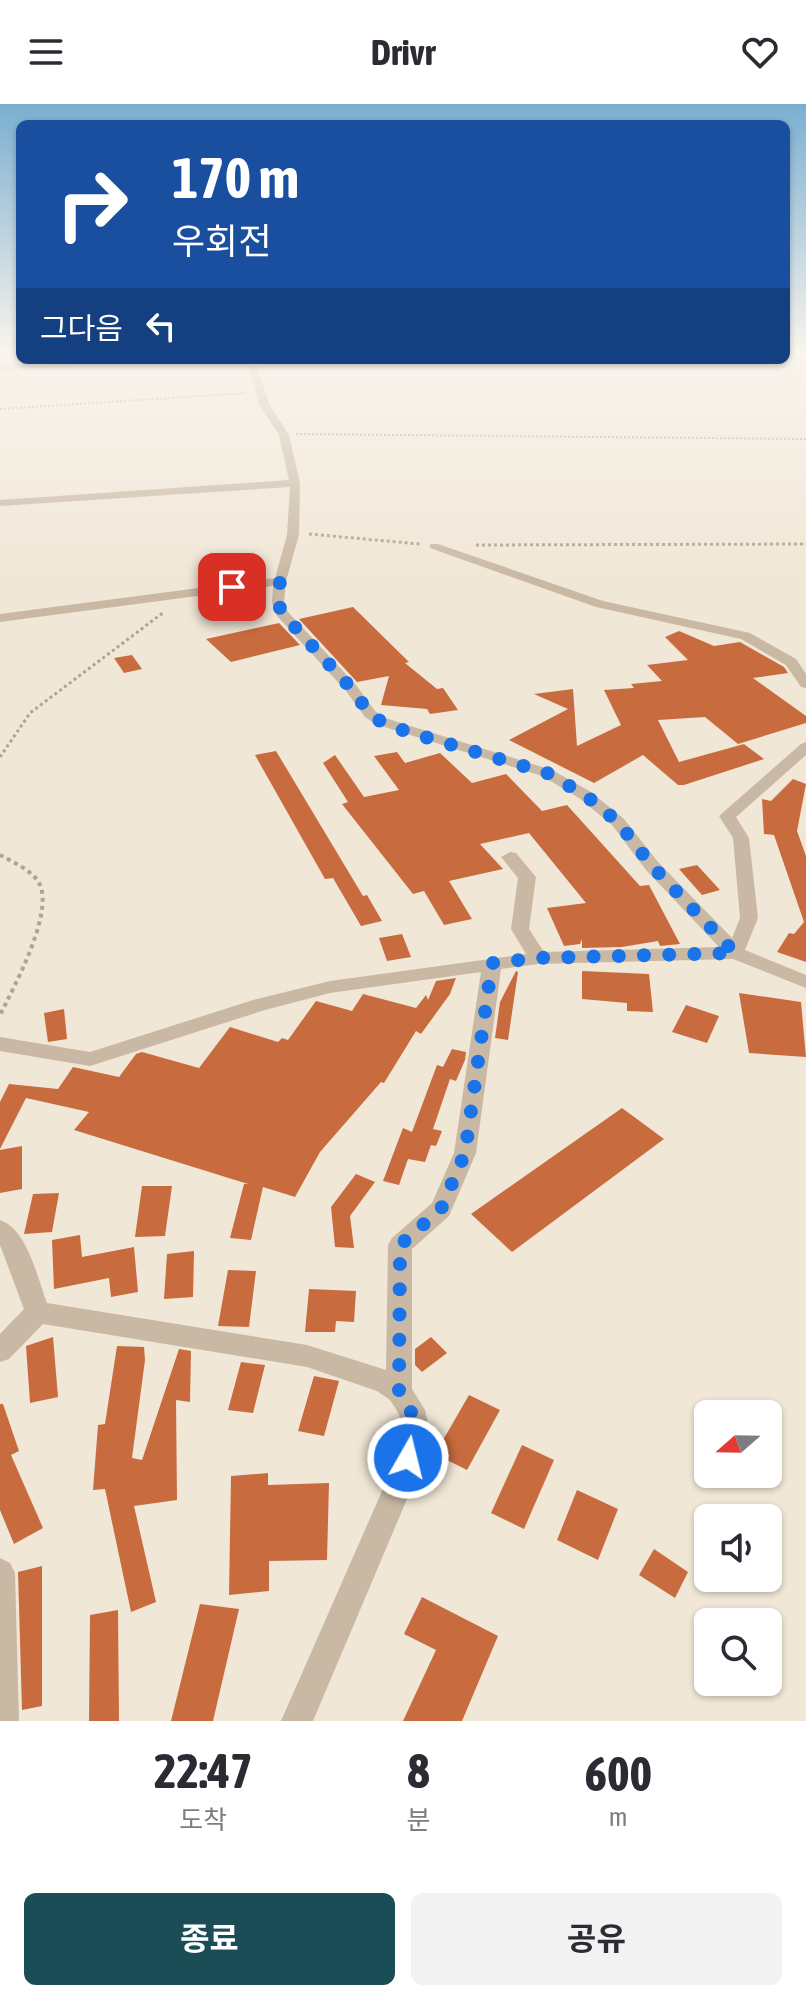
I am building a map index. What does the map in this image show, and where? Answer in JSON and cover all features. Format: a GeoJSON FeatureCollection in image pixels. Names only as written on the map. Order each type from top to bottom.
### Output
{"type":"FeatureCollection","features":[{"type":"Feature","properties":{"kind":"street"},"geometry":{"type":"LineString","coordinates":[[279,428],[295,483],[293,533],[280,581],[278,603],[282,613],[351,688],[370,714],[405,731],[547,773],[576,789],[618,822],[652,866],[735,953]]}},
{"type":"Feature","properties":{"kind":"street"},"geometry":{"type":"LineString","coordinates":[[0,503],[295,483]]}},
{"type":"Feature","properties":{"kind":"street"},"geometry":{"type":"LineString","coordinates":[[434,546],[600,604],[745,636],[791,662],[806,684]]}},
{"type":"Feature","properties":{"kind":"street"},"geometry":{"type":"LineString","coordinates":[[0,618],[280,581]]}},
{"type":"Feature","properties":{"kind":"street"},"geometry":{"type":"LineString","coordinates":[[735,953],[749,918],[741,838],[727,816],[806,747]]}},
{"type":"Feature","properties":{"kind":"street"},"geometry":{"type":"LineString","coordinates":[[510,857],[527,877],[520,929],[538,958]]}},
{"type":"Feature","properties":{"kind":"street"},"geometry":{"type":"LineString","coordinates":[[2,1050],[90,1059],[260,1005],[330,987],[538,958],[735,953],[806,982]]}},
{"type":"Feature","properties":{"kind":"street"},"geometry":{"type":"LineString","coordinates":[[399,1392],[400,1245],[441,1209],[465,1153],[492,963]]}},
{"type":"Feature","properties":{"kind":"street"},"geometry":{"type":"LineString","coordinates":[[0,1230],[10,1240],[38,1312]]}},
{"type":"Feature","properties":{"kind":"street"},"geometry":{"type":"LineString","coordinates":[[38,1312],[307,1356],[386,1382],[399,1392],[412,1410],[416,1433],[404,1473],[297,1721]]}},
{"type":"Feature","properties":{"kind":"street"},"geometry":{"type":"LineString","coordinates":[[0,1351],[38,1312]]}},
{"type":"Feature","properties":{"kind":"street"},"geometry":{"type":"LineString","coordinates":[[0,1573],[3,1721]]}},
{"type":"Feature","properties":{"kind":"path"},"geometry":{"type":"LineString","coordinates":[[283,434],[806,439]]}},
{"type":"Feature","properties":{"kind":"path"},"geometry":{"type":"LineString","coordinates":[[293,533],[434,546],[806,544]]}},
{"type":"Feature","properties":{"kind":"path"},"geometry":{"type":"LineString","coordinates":[[0,757],[30,713],[184,594]]}},
{"type":"Feature","properties":{"kind":"path"},"geometry":{"type":"LineString","coordinates":[[0,855],[40,883],[43,896],[42,910],[0,1015]]}},
{"type":"Feature","properties":{"kind":"building"},"geometry":{"type":"Polygon","coordinates":[[[353,607],[409,662],[405,663],[437,689],[443,688],[458,710],[430,714],[427,709],[381,705],[389,676],[357,682],[299,619],[353,607]]]}},
{"type":"Feature","properties":{"kind":"building"},"geometry":{"type":"Polygon","coordinates":[[[279,623],[300,645],[231,662],[206,639],[279,623]]]}},
{"type":"Feature","properties":{"kind":"building"},"geometry":{"type":"Polygon","coordinates":[[[679,631],[714,646],[740,642],[784,667],[788,673],[753,678],[806,716],[806,723],[738,744],[705,717],[658,720],[679,762],[744,744],[764,759],[684,785],[678,785],[643,755],[594,783],[509,740],[568,709],[534,694],[573,689],[577,746],[621,725],[604,690],[634,688],[631,684],[662,681],[647,665],[688,660],[665,637],[679,631]]]}},
{"type":"Feature","properties":{"kind":"building"},"geometry":{"type":"Polygon","coordinates":[[[132,655],[142,669],[124,673],[114,658],[132,655]]]}},
{"type":"Feature","properties":{"kind":"building"},"geometry":{"type":"Polygon","coordinates":[[[276,751],[363,896],[367,895],[382,921],[361,926],[333,878],[325,879],[255,755],[276,751]]]}},
{"type":"Feature","properties":{"kind":"building"},"geometry":{"type":"Polygon","coordinates":[[[397,752],[405,763],[440,753],[472,783],[506,774],[542,811],[567,805],[640,886],[649,885],[680,944],[660,946],[658,941],[622,947],[582,948],[582,939],[580,944],[564,946],[547,908],[586,903],[529,833],[480,844],[503,869],[449,881],[472,919],[444,925],[424,891],[413,894],[342,804],[348,802],[323,763],[335,755],[364,797],[399,790],[374,756],[397,752]]]}},
{"type":"Feature","properties":{"kind":"building"},"geometry":{"type":"Polygon","coordinates":[[[793,779],[806,784],[797,831],[806,856],[806,962],[777,952],[789,933],[794,934],[804,922],[774,835],[764,834],[762,799],[771,801],[793,779]]]}},
{"type":"Feature","properties":{"kind":"building"},"geometry":{"type":"Polygon","coordinates":[[[697,865],[720,890],[702,895],[679,869],[697,865]]]}},
{"type":"Feature","properties":{"kind":"building"},"geometry":{"type":"Polygon","coordinates":[[[402,934],[411,957],[387,961],[379,938],[402,934]]]}},
{"type":"Feature","properties":{"kind":"building"},"geometry":{"type":"Polygon","coordinates":[[[516,971],[508,1040],[495,1038],[500,1002],[516,971]]]}},
{"type":"Feature","properties":{"kind":"building"},"geometry":{"type":"Polygon","coordinates":[[[582,971],[649,974],[653,1012],[627,1011],[627,1003],[582,999],[582,971]]]}},
{"type":"Feature","properties":{"kind":"building"},"geometry":{"type":"Polygon","coordinates":[[[456,978],[450,994],[421,1034],[416,1031],[384,1083],[381,1082],[320,1152],[295,1197],[263,1187],[251,1240],[230,1238],[244,1184],[248,1184],[74,1130],[89,1112],[26,1098],[0,1149],[0,1102],[9,1084],[58,1089],[73,1067],[119,1077],[136,1054],[142,1052],[199,1068],[230,1027],[278,1042],[282,1038],[288,1040],[316,1001],[352,1011],[363,994],[416,1008],[426,995],[428,1000],[436,981],[456,978]]]}},
{"type":"Feature","properties":{"kind":"building"},"geometry":{"type":"Polygon","coordinates":[[[739,993],[801,1002],[806,1057],[749,1053],[739,993]]]}},
{"type":"Feature","properties":{"kind":"building"},"geometry":{"type":"Polygon","coordinates":[[[686,1005],[719,1016],[707,1043],[672,1032],[686,1005]]]}},
{"type":"Feature","properties":{"kind":"building"},"geometry":{"type":"Polygon","coordinates":[[[64,1009],[67,1039],[48,1042],[44,1013],[64,1009]]]}},
{"type":"Feature","properties":{"kind":"building"},"geometry":{"type":"Polygon","coordinates":[[[452,1049],[466,1052],[465,1060],[456,1081],[450,1079],[433,1129],[442,1131],[436,1146],[431,1145],[425,1162],[408,1159],[399,1185],[383,1181],[403,1128],[412,1132],[437,1065],[443,1067],[452,1049]]]}},
{"type":"Feature","properties":{"kind":"building"},"geometry":{"type":"Polygon","coordinates":[[[622,1108],[664,1139],[512,1252],[471,1214],[622,1108]]]}},
{"type":"Feature","properties":{"kind":"building"},"geometry":{"type":"Polygon","coordinates":[[[22,1146],[22,1189],[0,1193],[0,1150],[22,1146]]]}},
{"type":"Feature","properties":{"kind":"building"},"geometry":{"type":"Polygon","coordinates":[[[356,1174],[375,1182],[350,1216],[354,1248],[335,1247],[331,1207],[356,1174]]]}},
{"type":"Feature","properties":{"kind":"building"},"geometry":{"type":"Polygon","coordinates":[[[142,1186],[172,1186],[165,1236],[135,1237],[142,1186]]]}},
{"type":"Feature","properties":{"kind":"building"},"geometry":{"type":"Polygon","coordinates":[[[59,1193],[52,1232],[24,1234],[33,1194],[59,1193]]]}},
{"type":"Feature","properties":{"kind":"building"},"geometry":{"type":"Polygon","coordinates":[[[80,1235],[82,1257],[134,1247],[138,1292],[111,1297],[109,1278],[54,1289],[52,1240],[80,1235]]]}},
{"type":"Feature","properties":{"kind":"building"},"geometry":{"type":"Polygon","coordinates":[[[194,1251],[193,1297],[164,1299],[167,1254],[194,1251]]]}},
{"type":"Feature","properties":{"kind":"building"},"geometry":{"type":"Polygon","coordinates":[[[228,1270],[256,1271],[249,1327],[218,1326],[228,1270]]]}},
{"type":"Feature","properties":{"kind":"building"},"geometry":{"type":"Polygon","coordinates":[[[309,1289],[356,1291],[354,1322],[336,1321],[335,1332],[305,1332],[309,1289]]]}},
{"type":"Feature","properties":{"kind":"building"},"geometry":{"type":"Polygon","coordinates":[[[53,1337],[58,1397],[30,1403],[26,1346],[53,1337]]]}},
{"type":"Feature","properties":{"kind":"building"},"geometry":{"type":"Polygon","coordinates":[[[431,1337],[447,1353],[422,1372],[415,1365],[415,1349],[431,1337]]]}},
{"type":"Feature","properties":{"kind":"building"},"geometry":{"type":"Polygon","coordinates":[[[117,1346],[144,1347],[132,1458],[142,1460],[179,1349],[191,1351],[190,1402],[176,1400],[177,1500],[134,1506],[156,1602],[131,1612],[105,1489],[93,1490],[98,1425],[105,1424],[117,1346]]]}},
{"type":"Feature","properties":{"kind":"building"},"geometry":{"type":"Polygon","coordinates":[[[241,1362],[265,1365],[253,1413],[228,1410],[241,1362]]]}},
{"type":"Feature","properties":{"kind":"building"},"geometry":{"type":"Polygon","coordinates":[[[314,1376],[339,1381],[324,1436],[298,1431],[314,1376]]]}},
{"type":"Feature","properties":{"kind":"building"},"geometry":{"type":"Polygon","coordinates":[[[469,1395],[500,1410],[467,1470],[435,1454],[469,1395]]]}},
{"type":"Feature","properties":{"kind":"building"},"geometry":{"type":"Polygon","coordinates":[[[0,1404],[3,1404],[19,1451],[11,1455],[43,1528],[14,1544],[0,1510],[0,1404]]]}},
{"type":"Feature","properties":{"kind":"building"},"geometry":{"type":"Polygon","coordinates":[[[522,1445],[554,1460],[524,1529],[491,1513],[522,1445]]]}},
{"type":"Feature","properties":{"kind":"building"},"geometry":{"type":"Polygon","coordinates":[[[268,1473],[268,1485],[329,1483],[327,1560],[269,1561],[269,1591],[229,1595],[231,1476],[268,1473]]]}},
{"type":"Feature","properties":{"kind":"building"},"geometry":{"type":"Polygon","coordinates":[[[577,1490],[618,1509],[598,1560],[557,1540],[577,1490]]]}},
{"type":"Feature","properties":{"kind":"building"},"geometry":{"type":"Polygon","coordinates":[[[654,1549],[688,1572],[675,1598],[639,1575],[654,1549]]]}},
{"type":"Feature","properties":{"kind":"building"},"geometry":{"type":"Polygon","coordinates":[[[42,1566],[42,1706],[22,1710],[18,1572],[42,1566]]]}},
{"type":"Feature","properties":{"kind":"building"},"geometry":{"type":"Polygon","coordinates":[[[422,1597],[498,1636],[462,1721],[403,1721],[436,1650],[404,1634],[422,1597]]]}},
{"type":"Feature","properties":{"kind":"building"},"geometry":{"type":"Polygon","coordinates":[[[200,1604],[239,1609],[213,1721],[171,1721],[200,1604]]]}},
{"type":"Feature","properties":{"kind":"building"},"geometry":{"type":"Polygon","coordinates":[[[118,1610],[119,1721],[89,1721],[90,1615],[118,1610]]]}},
{"type":"Feature","properties":{"kind":"route"},"geometry":{"type":"LineString","coordinates":[[232,587],[280,581],[278,603],[282,613],[351,688],[370,714],[380,721],[547,773],[585,795],[618,822],[652,866],[735,953],[538,958],[492,963],[465,1153],[441,1209],[400,1245],[399,1392],[412,1410],[416,1433],[408,1458]]}}]}
